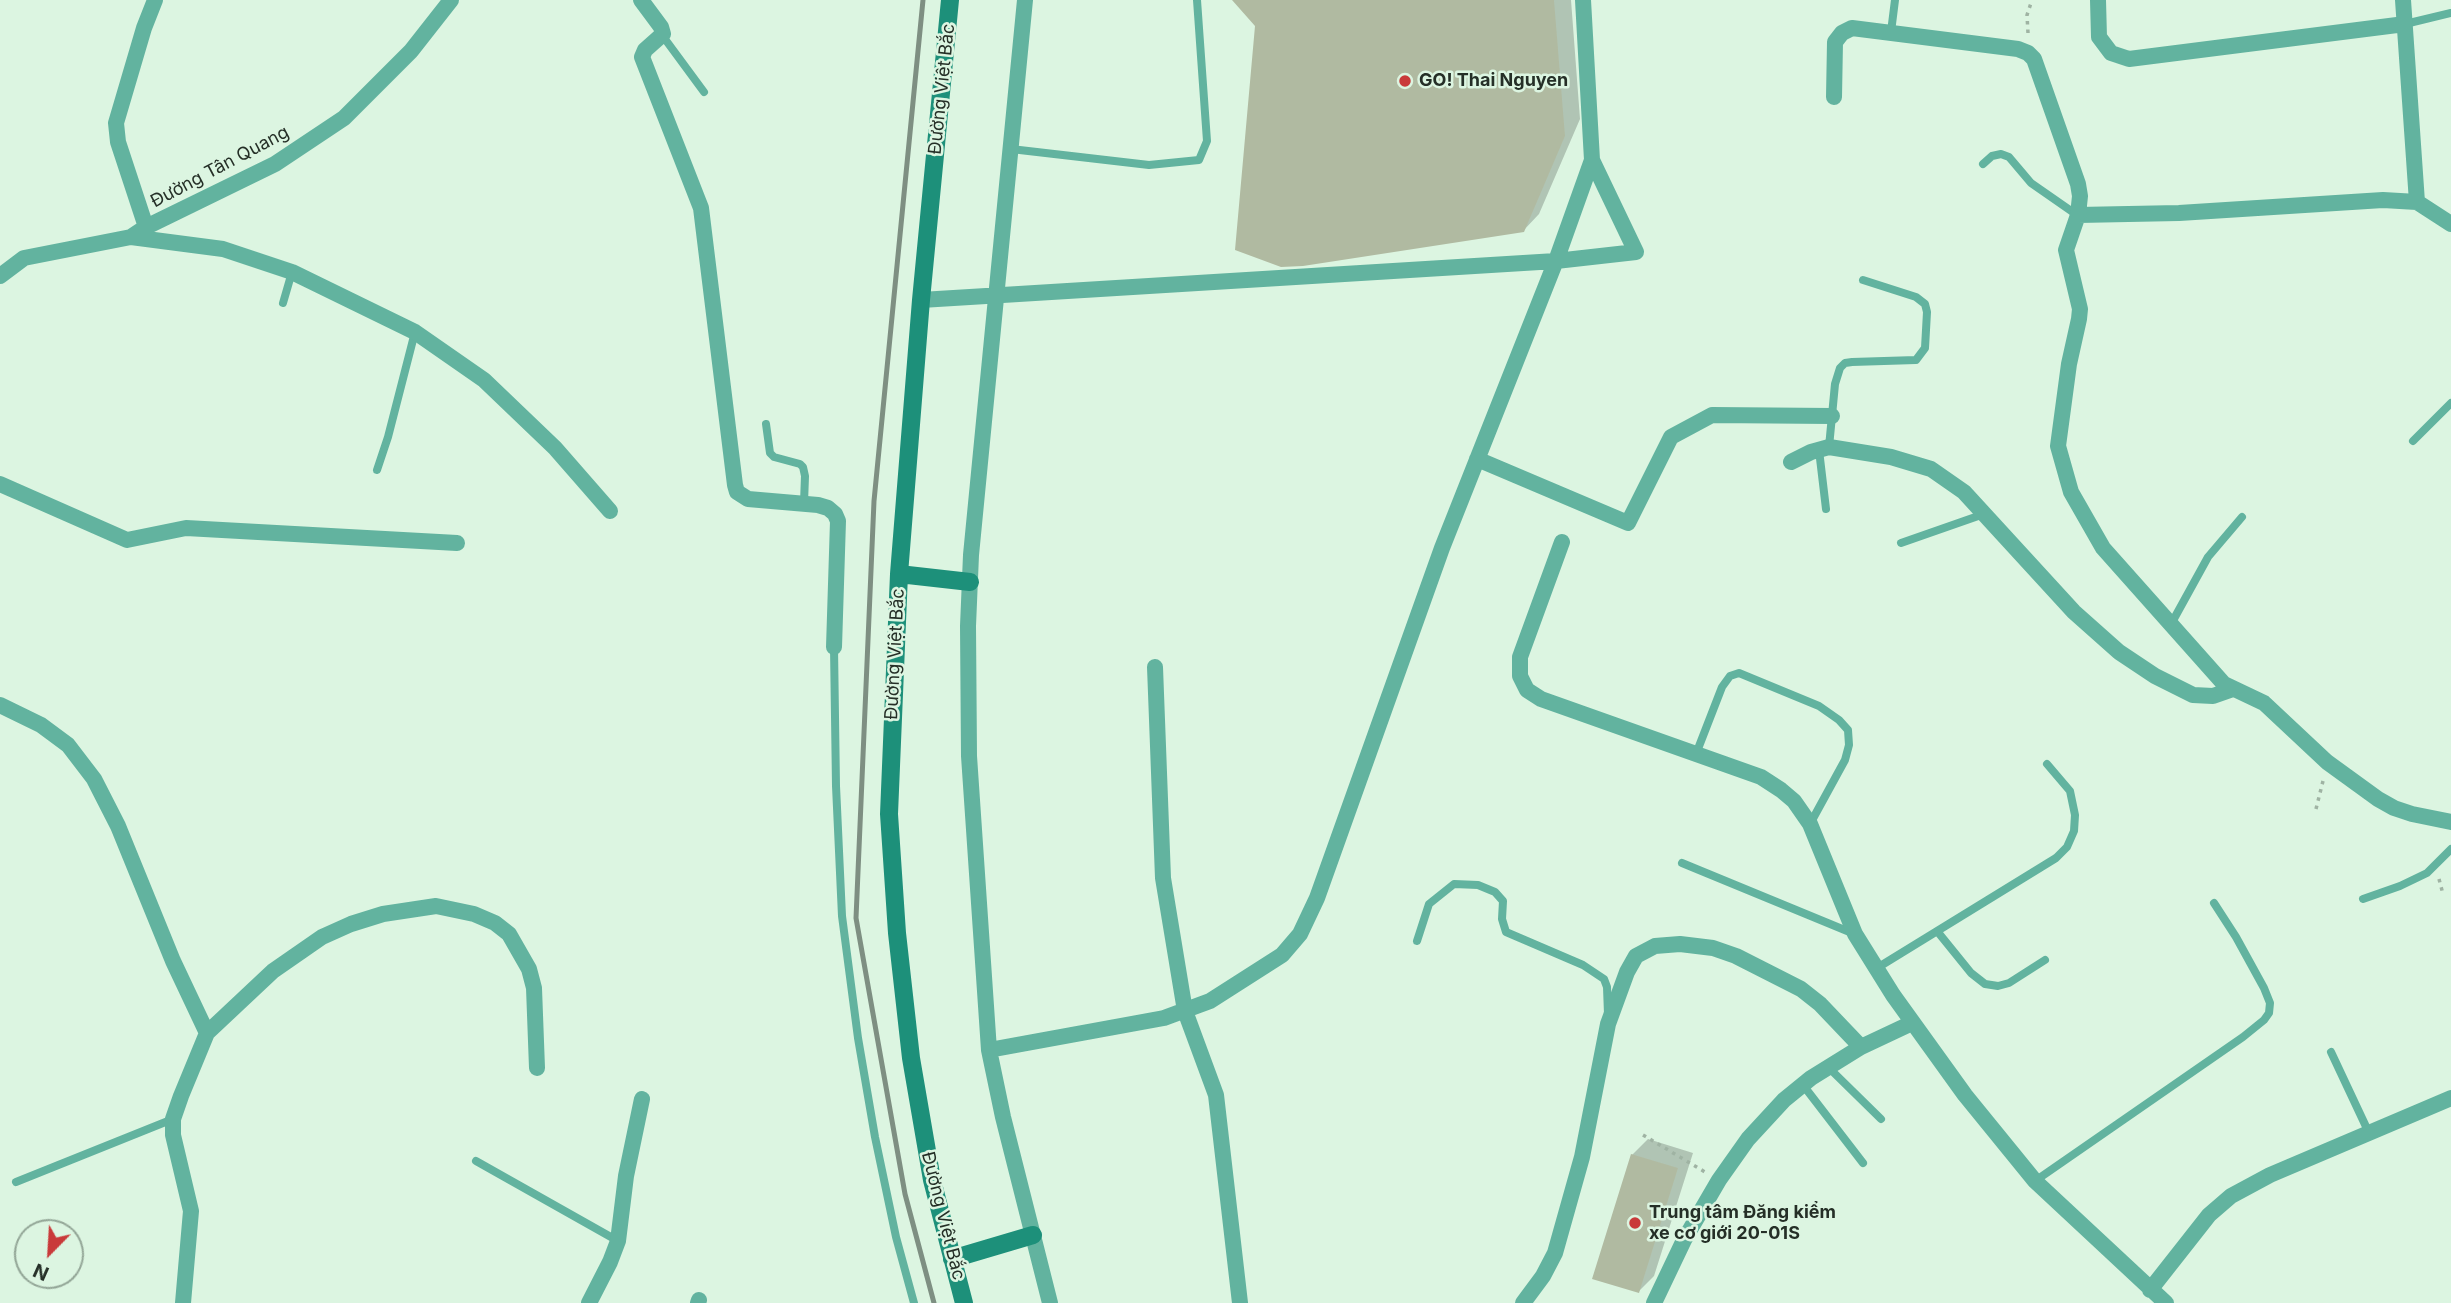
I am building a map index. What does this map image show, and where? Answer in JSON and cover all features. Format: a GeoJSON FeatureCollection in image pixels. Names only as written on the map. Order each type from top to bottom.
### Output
{"type":"FeatureCollection","features":[{"type":"Feature","properties":{"kind":"main road","name":"Đường Việt Bắc"},"geometry":{"type":"LineString","coordinates":[[950,0],[921,300],[899,574],[889,814],[897,933],[913,1072],[932,1180],[964,1303]]}},
{"type":"Feature","properties":{"kind":"main road"},"geometry":{"type":"LineString","coordinates":[[899,574],[970,582]]}},
{"type":"Feature","properties":{"kind":"main road"},"geometry":{"type":"LineString","coordinates":[[953,1259],[1033,1235]]}},
{"type":"Feature","properties":{"kind":"street"},"geometry":{"type":"LineString","coordinates":[[146,227],[118,142],[116,123],[155,0]]}},
{"type":"Feature","properties":{"kind":"street","name":"Đường Tân Quang"},"geometry":{"type":"LineString","coordinates":[[0,276],[24,258],[131,237],[146,227],[275,164],[344,118],[411,51],[451,0]]}},
{"type":"Feature","properties":{"kind":"street"},"geometry":{"type":"LineString","coordinates":[[641,0],[661,27],[662,35],[645,50],[642,57],[701,208],[737,492],[748,499],[804,503],[828,508],[838,521],[834,647]]}},
{"type":"Feature","properties":{"kind":"street"},"geometry":{"type":"LineString","coordinates":[[1025,0],[970,582],[968,756],[989,1050],[1050,1303]]}},
{"type":"Feature","properties":{"kind":"street"},"geometry":{"type":"LineString","coordinates":[[921,300],[1556,261],[1636,252],[1592,160],[1583,0]]}},
{"type":"Feature","properties":{"kind":"street"},"geometry":{"type":"LineString","coordinates":[[2098,0],[2099,37],[2111,53],[2129,60],[2405,24]]}},
{"type":"Feature","properties":{"kind":"street"},"geometry":{"type":"LineString","coordinates":[[2403,0],[2417,202]]}},
{"type":"Feature","properties":{"kind":"street"},"geometry":{"type":"LineString","coordinates":[[1833,97],[1835,42],[1842,33],[1852,27],[2018,49],[2028,53],[2034,60],[2080,196],[2078,215],[2066,250],[2080,309],[2057,446],[2071,492],[2103,548],[2224,684],[2264,703],[2327,762],[2378,799],[2394,808],[2451,822]]}},
{"type":"Feature","properties":{"kind":"street"},"geometry":{"type":"LineString","coordinates":[[989,1050],[1164,1018],[1185,1011],[1210,1001],[1282,955],[1300,934],[1317,898],[1442,548],[1556,261],[1592,160]]}},
{"type":"Feature","properties":{"kind":"street"},"geometry":{"type":"LineString","coordinates":[[2078,215],[2179,213],[2383,200],[2417,202],[2451,224]]}},
{"type":"Feature","properties":{"kind":"street"},"geometry":{"type":"LineString","coordinates":[[131,237],[223,250],[292,272],[415,332],[484,380],[555,448],[610,512]]}},
{"type":"Feature","properties":{"kind":"street"},"geometry":{"type":"LineString","coordinates":[[1478,459],[1628,523],[1671,437],[1713,415],[1832,415]]}},
{"type":"Feature","properties":{"kind":"street"},"geometry":{"type":"LineString","coordinates":[[1791,462],[1824,448],[1891,457],[1931,469],[1964,492],[2074,612],[2119,652],[2155,676],[2193,695],[2213,696],[2233,689]]}},
{"type":"Feature","properties":{"kind":"street"},"geometry":{"type":"LineString","coordinates":[[0,484],[127,540],[187,528],[457,543]]}},
{"type":"Feature","properties":{"kind":"street"},"geometry":{"type":"LineString","coordinates":[[1562,542],[1520,657],[1520,676],[1527,690],[1541,699],[1760,778],[1794,801],[1810,824],[1855,934],[1912,1023],[1965,1095],[2035,1181],[2166,1303]]}},
{"type":"Feature","properties":{"kind":"street"},"geometry":{"type":"LineString","coordinates":[[1156,667],[1163,878],[1185,1011],[1216,1095],[1240,1303]]}},
{"type":"Feature","properties":{"kind":"street"},"geometry":{"type":"LineString","coordinates":[[0,705],[41,725],[68,745],[94,779],[118,826],[173,961],[207,1033]]}},
{"type":"Feature","properties":{"kind":"street"},"geometry":{"type":"LineString","coordinates":[[183,1303],[191,1211],[173,1135],[173,1119],[207,1033],[273,971],[322,937],[383,914],[436,906],[474,914],[495,923],[509,933],[529,969],[534,988],[537,1068]]}},
{"type":"Feature","properties":{"kind":"street"},"geometry":{"type":"LineString","coordinates":[[1523,1303],[1543,1276],[1555,1253],[1582,1157],[1608,1024],[1623,981],[1636,956],[1655,946],[1680,944],[1713,948],[1773,973],[1801,989],[1821,1004],[1861,1047]]}},
{"type":"Feature","properties":{"kind":"street"},"geometry":{"type":"LineString","coordinates":[[1654,1303],[1684,1240],[1719,1180],[1748,1139],[1784,1100],[1802,1085],[1861,1047],[1912,1023]]}},
{"type":"Feature","properties":{"kind":"street"},"geometry":{"type":"LineString","coordinates":[[2150,1290],[2208,1215],[2231,1196],[2270,1175],[2451,1098]]}},
{"type":"Feature","properties":{"kind":"street"},"geometry":{"type":"LineString","coordinates":[[589,1303],[618,1241],[626,1176],[642,1099]]}},
{"type":"Feature","properties":{"kind":"lane"},"geometry":{"type":"LineString","coordinates":[[1011,149],[1149,165],[1199,160],[1207,141],[1197,0]]}},
{"type":"Feature","properties":{"kind":"lane"},"geometry":{"type":"LineString","coordinates":[[1891,32],[1895,0]]}},
{"type":"Feature","properties":{"kind":"lane"},"geometry":{"type":"LineString","coordinates":[[2405,24],[2451,13]]}},
{"type":"Feature","properties":{"kind":"lane"},"geometry":{"type":"LineString","coordinates":[[662,35],[704,92]]}},
{"type":"Feature","properties":{"kind":"lane"},"geometry":{"type":"LineString","coordinates":[[1983,164],[1993,156],[2009,157],[2031,183],[2078,215]]}},
{"type":"Feature","properties":{"kind":"lane"},"geometry":{"type":"LineString","coordinates":[[283,303],[292,272]]}},
{"type":"Feature","properties":{"kind":"lane"},"geometry":{"type":"LineString","coordinates":[[1826,509],[1824,448],[1832,415],[1837,374],[1844,363],[1916,360],[1925,348],[1925,304],[1916,297],[1863,280]]}},
{"type":"Feature","properties":{"kind":"lane"},"geometry":{"type":"LineString","coordinates":[[377,470],[415,332]]}},
{"type":"Feature","properties":{"kind":"lane"},"geometry":{"type":"LineString","coordinates":[[2413,441],[2451,403]]}},
{"type":"Feature","properties":{"kind":"lane"},"geometry":{"type":"LineString","coordinates":[[766,424],[770,453],[803,467],[804,503]]}},
{"type":"Feature","properties":{"kind":"lane"},"geometry":{"type":"LineString","coordinates":[[1901,543],[1984,514]]}},
{"type":"Feature","properties":{"kind":"lane"},"geometry":{"type":"LineString","coordinates":[[2170,626],[2208,557],[2242,517]]}},
{"type":"Feature","properties":{"kind":"lane"},"geometry":{"type":"LineString","coordinates":[[834,647],[836,786],[842,916],[858,1038],[876,1137],[914,1303]]}},
{"type":"Feature","properties":{"kind":"lane"},"geometry":{"type":"LineString","coordinates":[[1696,754],[1722,687],[1730,676],[1740,673],[1819,706],[1839,720],[1847,730],[1849,745],[1845,760],[1810,824]]}},
{"type":"Feature","properties":{"kind":"lane"},"geometry":{"type":"LineString","coordinates":[[1877,968],[2056,858],[2067,847],[2074,831],[2075,815],[2070,792],[2046,764]]}},
{"type":"Feature","properties":{"kind":"lane"},"geometry":{"type":"LineString","coordinates":[[2363,899],[2427,873],[2451,849]]}},
{"type":"Feature","properties":{"kind":"lane"},"geometry":{"type":"LineString","coordinates":[[1682,863],[1855,934]]}},
{"type":"Feature","properties":{"kind":"lane"},"geometry":{"type":"LineString","coordinates":[[1417,941],[1429,904],[1454,884],[1478,885],[1495,891],[1503,901],[1502,919],[1506,932],[1583,965],[1604,979],[1607,987],[1608,1024]]}},
{"type":"Feature","properties":{"kind":"lane"},"geometry":{"type":"LineString","coordinates":[[2035,1181],[2264,1020],[2269,1013],[2270,1003],[2264,988],[2214,903]]}},
{"type":"Feature","properties":{"kind":"lane"},"geometry":{"type":"LineString","coordinates":[[1937,931],[1971,973],[1985,984],[1998,986],[2009,983],[2045,960]]}},
{"type":"Feature","properties":{"kind":"lane"},"geometry":{"type":"LineString","coordinates":[[2331,1052],[2369,1133]]}},
{"type":"Feature","properties":{"kind":"lane"},"geometry":{"type":"LineString","coordinates":[[1828,1068],[1881,1119]]}},
{"type":"Feature","properties":{"kind":"lane"},"geometry":{"type":"LineString","coordinates":[[1802,1085],[1863,1163]]}},
{"type":"Feature","properties":{"kind":"lane"},"geometry":{"type":"LineString","coordinates":[[16,1182],[173,1119]]}},
{"type":"Feature","properties":{"kind":"lane"},"geometry":{"type":"LineString","coordinates":[[476,1161],[618,1241]]}},
{"type":"Feature","properties":{"kind":"path"},"geometry":{"type":"LineString","coordinates":[[2028,53],[2027,15],[2032,0]]}},
{"type":"Feature","properties":{"kind":"path"},"geometry":{"type":"LineString","coordinates":[[2316,809],[2327,762]]}},
{"type":"Feature","properties":{"kind":"path"},"geometry":{"type":"LineString","coordinates":[[1643,1135],[1719,1180]]}},
{"type":"Feature","properties":{"kind":"building","name":"GO! Thai Nguyen"},"geometry":{"type":"Polygon","coordinates":[[[1232,0],[1554,0],[1565,136],[1524,232],[1303,266],[1281,267],[1235,250],[1255,26],[1232,0]]]}},
{"type":"Feature","properties":{"kind":"building","name":"Trung tâm Đăng kiểm xe cơ giới 20-01S"},"geometry":{"type":"Polygon","coordinates":[[[1631,1154],[1678,1168],[1639,1293],[1592,1279],[1631,1154]]]}},
{"type":"Feature","properties":{"kind":"railway"},"geometry":{"type":"LineString","coordinates":[[923,0],[874,501],[856,918],[905,1194],[934,1303]]}},
{"type":"Feature","properties":{"kind":"place","name":"GO! Thai Nguyen"},"geometry":{"type":"Point","coordinates":[1405,81]}},
{"type":"Feature","properties":{"kind":"place","name":"Trung tâm Đăng kiểm xe cơ giới 20-01S"},"geometry":{"type":"Point","coordinates":[1635,1223]}}]}
